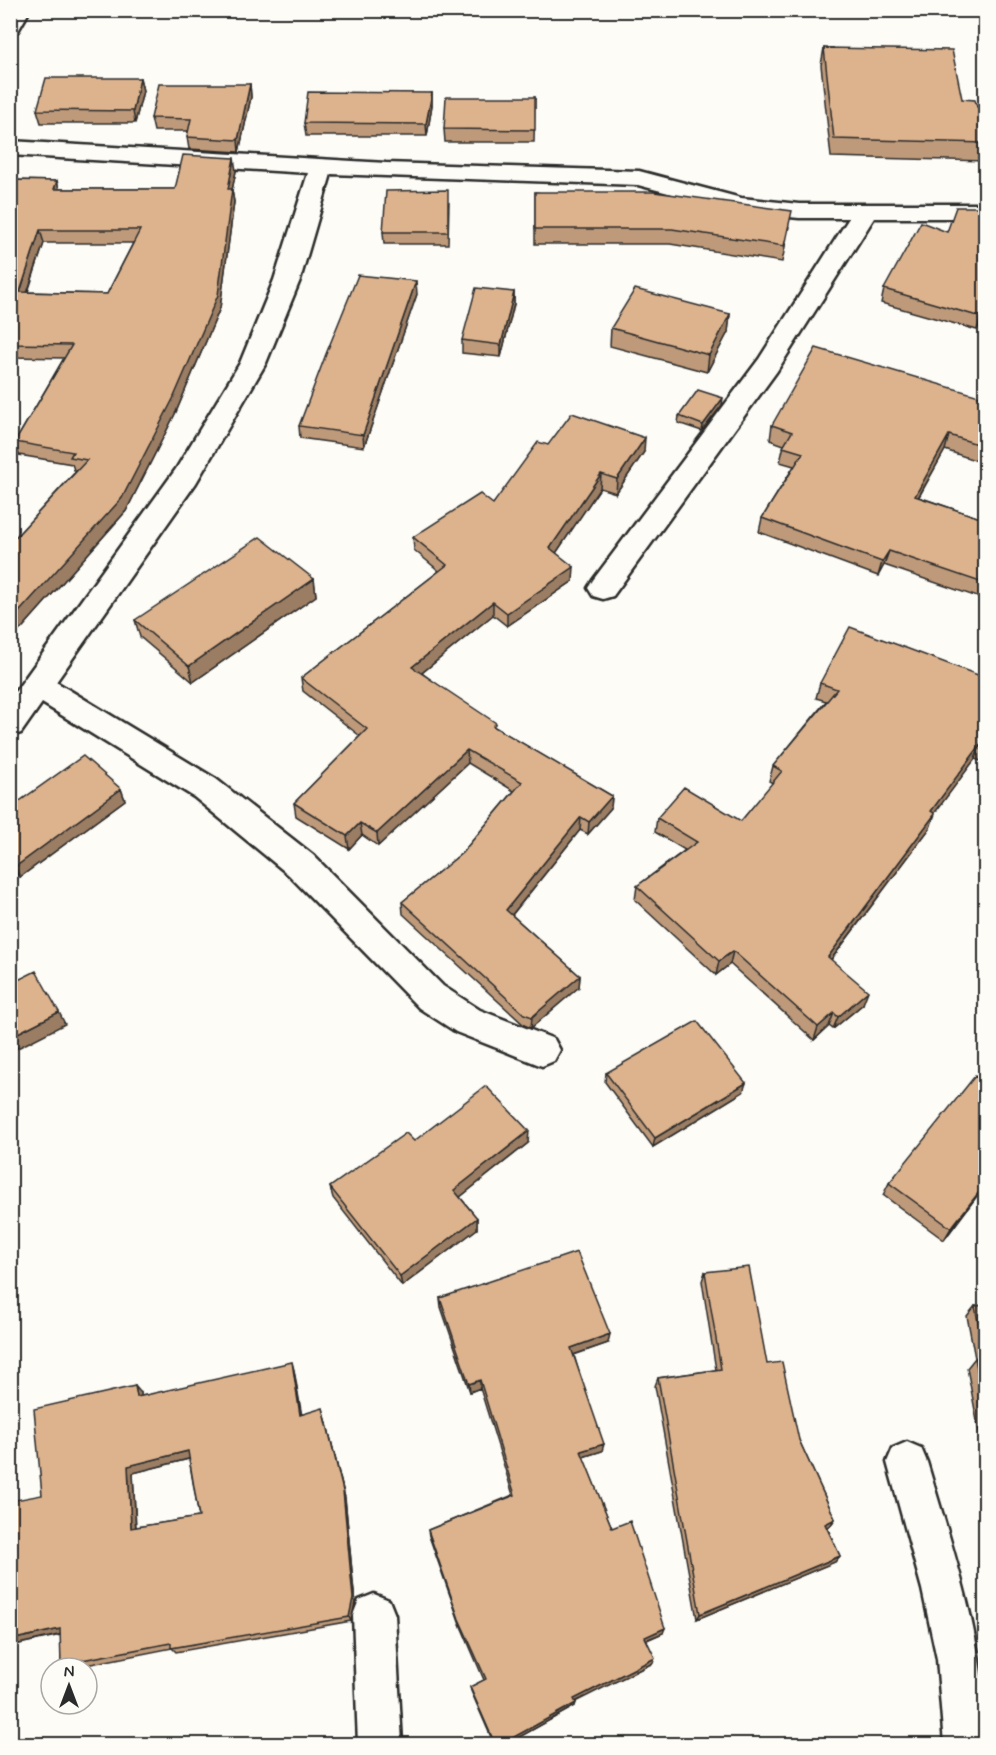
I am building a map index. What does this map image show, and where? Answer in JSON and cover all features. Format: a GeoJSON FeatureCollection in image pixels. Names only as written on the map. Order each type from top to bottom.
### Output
{"type":"FeatureCollection","features":[{"type":"Feature","properties":{"kind":"street"},"geometry":{"type":"LineString","coordinates":[[10,26],[20,10]]}},
{"type":"Feature","properties":{"kind":"street"},"geometry":{"type":"LineString","coordinates":[[10,148],[322,166],[639,178],[741,205],[799,211],[986,211]]}},
{"type":"Feature","properties":{"kind":"street"},"geometry":{"type":"LineString","coordinates":[[10,724],[186,476],[253,363],[287,280],[322,166]]}},
{"type":"Feature","properties":{"kind":"street"},"geometry":{"type":"LineString","coordinates":[[603,588],[768,365],[867,210]]}},
{"type":"Feature","properties":{"kind":"street"},"geometry":{"type":"LineString","coordinates":[[38,686],[205,788],[301,865],[431,997],[468,1021],[542,1050]]}},
{"type":"Feature","properties":{"kind":"street"},"geometry":{"type":"LineString","coordinates":[[907,1462],[944,1589],[959,1659],[966,1744]]}},
{"type":"Feature","properties":{"kind":"street"},"geometry":{"type":"LineString","coordinates":[[374,1615],[380,1744]]}},
{"type":"Feature","properties":{"kind":"building"},"geometry":{"type":"Polygon","coordinates":[[[824,48],[952,50],[962,99],[975,100],[977,107],[986,107],[986,143],[834,139],[824,48]]]}},
{"type":"Feature","properties":{"kind":"building"},"geometry":{"type":"Polygon","coordinates":[[[46,78],[140,78],[133,111],[37,110],[46,78]]]}},
{"type":"Feature","properties":{"kind":"building"},"geometry":{"type":"Polygon","coordinates":[[[159,84],[250,84],[238,140],[187,137],[191,119],[151,118],[159,84]]]}},
{"type":"Feature","properties":{"kind":"building"},"geometry":{"type":"Polygon","coordinates":[[[308,92],[432,93],[426,124],[304,123],[308,92]]]}},
{"type":"Feature","properties":{"kind":"building"},"geometry":{"type":"Polygon","coordinates":[[[446,97],[535,97],[535,130],[444,129],[446,97]]]}},
{"type":"Feature","properties":{"kind":"building"},"geometry":{"type":"Polygon","coordinates":[[[183,155],[234,158],[228,189],[232,189],[218,295],[173,399],[122,498],[10,622],[10,543],[87,460],[70,457],[73,452],[15,442],[72,345],[10,344],[10,180],[57,181],[54,189],[175,189],[183,155]],[[40,230],[20,292],[107,294],[140,230],[40,230]]]}},
{"type":"Feature","properties":{"kind":"building"},"geometry":{"type":"Polygon","coordinates":[[[448,190],[448,232],[383,232],[386,191],[448,190]]]}},
{"type":"Feature","properties":{"kind":"building"},"geometry":{"type":"Polygon","coordinates":[[[535,192],[654,192],[792,211],[784,246],[672,229],[535,229],[535,192]]]}},
{"type":"Feature","properties":{"kind":"building"},"geometry":{"type":"Polygon","coordinates":[[[956,207],[986,207],[986,308],[981,317],[884,289],[921,222],[947,232],[956,207]]]}},
{"type":"Feature","properties":{"kind":"building"},"geometry":{"type":"Polygon","coordinates":[[[358,275],[416,281],[363,435],[299,426],[326,354],[358,275]]]}},
{"type":"Feature","properties":{"kind":"building"},"geometry":{"type":"Polygon","coordinates":[[[476,288],[514,292],[501,345],[462,340],[476,288]]]}},
{"type":"Feature","properties":{"kind":"building"},"geometry":{"type":"Polygon","coordinates":[[[635,289],[730,314],[709,355],[611,328],[635,289]]]}},
{"type":"Feature","properties":{"kind":"building"},"geometry":{"type":"Polygon","coordinates":[[[816,348],[986,398],[986,447],[949,435],[915,496],[986,520],[986,584],[889,551],[882,562],[762,518],[803,453],[783,447],[792,432],[772,425],[816,348]]]}},
{"type":"Feature","properties":{"kind":"building"},"geometry":{"type":"Polygon","coordinates":[[[698,390],[723,398],[703,425],[679,416],[698,390]]]}},
{"type":"Feature","properties":{"kind":"building"},"geometry":{"type":"Polygon","coordinates":[[[572,413],[645,438],[617,479],[601,474],[550,548],[574,567],[507,613],[493,602],[412,667],[496,723],[493,726],[612,796],[589,822],[581,817],[506,910],[580,976],[532,1017],[524,1014],[402,902],[462,853],[522,782],[467,750],[377,833],[360,823],[347,836],[294,803],[367,729],[301,678],[447,565],[413,537],[480,494],[493,504],[538,442],[548,445],[572,413]]]}},
{"type":"Feature","properties":{"kind":"building"},"geometry":{"type":"Polygon","coordinates":[[[260,537],[314,579],[189,666],[135,620],[260,537]]]}},
{"type":"Feature","properties":{"kind":"building"},"geometry":{"type":"Polygon","coordinates":[[[850,627],[986,678],[986,746],[981,744],[931,811],[935,814],[828,957],[868,991],[838,1017],[834,1013],[818,1027],[733,951],[719,961],[637,886],[697,842],[657,818],[684,787],[741,821],[782,771],[773,766],[837,689],[820,683],[850,627]]]}},
{"type":"Feature","properties":{"kind":"building"},"geometry":{"type":"Polygon","coordinates":[[[83,756],[121,789],[15,867],[10,863],[10,808],[83,756]]]}},
{"type":"Feature","properties":{"kind":"building"},"geometry":{"type":"Polygon","coordinates":[[[36,971],[59,1012],[10,1037],[10,984],[36,971]]]}},
{"type":"Feature","properties":{"kind":"building"},"geometry":{"type":"Polygon","coordinates":[[[697,1021],[746,1083],[655,1138],[606,1073],[697,1021]]]}},
{"type":"Feature","properties":{"kind":"building"},"geometry":{"type":"Polygon","coordinates":[[[975,1076],[986,1083],[986,1183],[951,1228],[889,1183],[975,1076]]]}},
{"type":"Feature","properties":{"kind":"building"},"geometry":{"type":"Polygon","coordinates":[[[486,1086],[529,1131],[454,1190],[477,1218],[400,1276],[330,1187],[406,1133],[414,1141],[486,1086]]]}},
{"type":"Feature","properties":{"kind":"building"},"geometry":{"type":"Polygon","coordinates":[[[577,1252],[610,1334],[571,1348],[604,1444],[581,1451],[612,1528],[630,1521],[665,1628],[645,1637],[655,1658],[574,1699],[576,1703],[501,1744],[495,1744],[470,1687],[486,1679],[459,1619],[428,1530],[515,1495],[480,1380],[469,1384],[440,1298],[577,1252]]]}},
{"type":"Feature","properties":{"kind":"building"},"geometry":{"type":"Polygon","coordinates":[[[749,1267],[767,1364],[782,1362],[799,1440],[835,1519],[825,1524],[840,1556],[700,1614],[658,1378],[721,1369],[705,1272],[749,1267]]]}},
{"type":"Feature","properties":{"kind":"building"},"geometry":{"type":"Polygon","coordinates":[[[986,1305],[986,1414],[975,1358],[985,1358],[975,1306],[986,1305]]]}},
{"type":"Feature","properties":{"kind":"building"},"geometry":{"type":"Polygon","coordinates":[[[292,1362],[300,1415],[323,1408],[343,1491],[353,1598],[349,1617],[171,1648],[171,1643],[99,1657],[61,1656],[60,1629],[10,1640],[10,1501],[42,1495],[34,1409],[135,1386],[137,1397],[292,1362]],[[188,1451],[128,1466],[131,1528],[199,1517],[188,1451]]]}}]}
